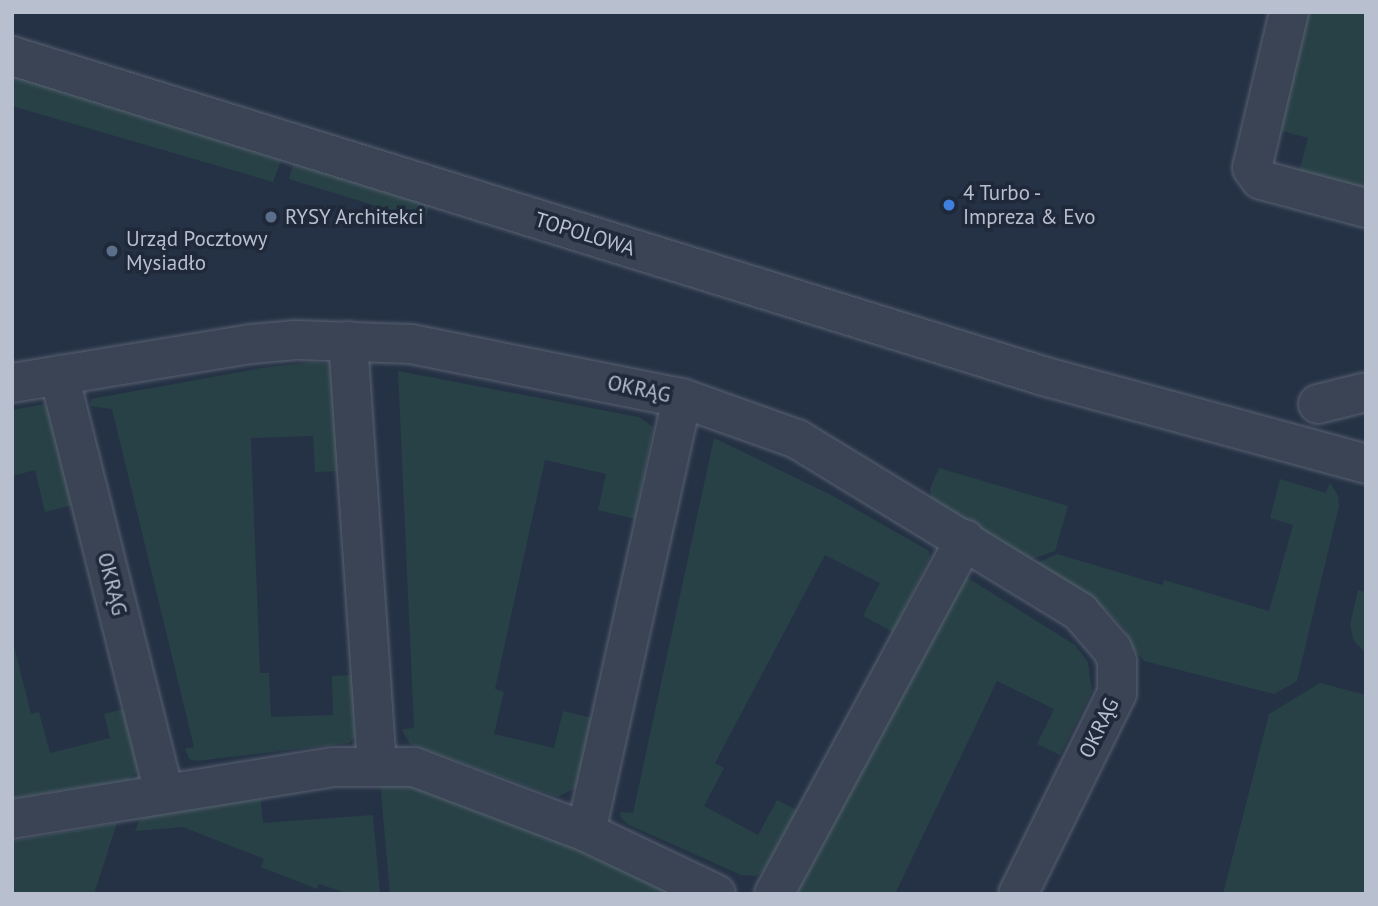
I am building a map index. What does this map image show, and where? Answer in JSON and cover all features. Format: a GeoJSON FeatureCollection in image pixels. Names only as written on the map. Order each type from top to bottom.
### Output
{"type":"FeatureCollection","features":[{"type":"Feature","properties":{"kind":"street"},"geometry":{"type":"LineString","coordinates":[[1289,12],[1252,168],[1261,180],[1366,208]]}},
{"type":"Feature","properties":{"kind":"street","name":"TOPOLOWA"},"geometry":{"type":"LineString","coordinates":[[12,56],[1160,409],[1366,464]]}},
{"type":"Feature","properties":{"kind":"street"},"geometry":{"type":"LineString","coordinates":[[348,341],[377,765]]}},
{"type":"Feature","properties":{"kind":"street","name":"OKRĄG"},"geometry":{"type":"LineString","coordinates":[[12,383],[251,344],[348,341],[411,344],[682,398],[797,439],[965,539],[1080,612],[1097,630],[1117,661],[1117,692],[1018,894]]}},
{"type":"Feature","properties":{"kind":"street","name":"OKRĄG"},"geometry":{"type":"LineString","coordinates":[[59,375],[164,794]]}},
{"type":"Feature","properties":{"kind":"street"},"geometry":{"type":"LineString","coordinates":[[1318,404],[1366,392]]}},
{"type":"Feature","properties":{"kind":"street","name":"OKRĄG"},"geometry":{"type":"LineString","coordinates":[[586,832],[682,398]]}},
{"type":"Feature","properties":{"kind":"street"},"geometry":{"type":"LineString","coordinates":[[774,894],[965,539]]}},
{"type":"Feature","properties":{"kind":"street"},"geometry":{"type":"LineString","coordinates":[[12,819],[334,766],[414,767],[586,832],[716,894]]}},
{"type":"Feature","properties":{"kind":"green space"},"geometry":{"type":"Polygon","coordinates":[[[1301,12],[1366,12],[1366,198],[1297,179],[1308,138],[1271,128],[1301,12]]]}},
{"type":"Feature","properties":{"kind":"green space"},"geometry":{"type":"Polygon","coordinates":[[[12,75],[281,160],[273,182],[12,106],[12,75]]]}},
{"type":"Feature","properties":{"kind":"green space"},"geometry":{"type":"Polygon","coordinates":[[[294,161],[430,203],[425,221],[289,179],[294,161]]]}},
{"type":"Feature","properties":{"kind":"green space"},"geometry":{"type":"Polygon","coordinates":[[[314,362],[332,365],[344,471],[315,472],[313,436],[251,438],[260,673],[269,673],[271,717],[333,715],[332,676],[354,675],[355,737],[349,743],[197,761],[189,759],[185,749],[194,747],[112,409],[90,406],[91,399],[261,368],[314,362]]]}},
{"type":"Feature","properties":{"kind":"green space"},"geometry":{"type":"Polygon","coordinates":[[[398,371],[639,417],[653,427],[635,519],[598,510],[606,474],[545,460],[495,689],[504,692],[494,734],[554,748],[563,711],[592,718],[579,782],[574,789],[557,797],[410,744],[403,732],[402,729],[414,728],[398,371]]]}},
{"type":"Feature","properties":{"kind":"green space"},"geometry":{"type":"Polygon","coordinates":[[[45,404],[52,409],[77,504],[45,512],[35,470],[12,476],[12,410],[45,404]]]}},
{"type":"Feature","properties":{"kind":"green space"},"geometry":{"type":"Polygon","coordinates":[[[714,438],[831,495],[929,551],[930,557],[893,632],[863,616],[880,583],[825,555],[715,763],[724,768],[704,806],[758,835],[777,800],[797,810],[764,870],[756,876],[741,875],[627,824],[620,816],[621,812],[633,813],[714,438]]]}},
{"type":"Feature","properties":{"kind":"green space"},"geometry":{"type":"Polygon","coordinates":[[[939,468],[1068,506],[1055,551],[1028,560],[932,501],[930,488],[939,468]]]}},
{"type":"Feature","properties":{"kind":"green space"},"geometry":{"type":"Polygon","coordinates":[[[1280,479],[1326,493],[1330,482],[1338,496],[1339,506],[1297,681],[1274,694],[1144,661],[1132,647],[1125,630],[1106,610],[1035,564],[1057,554],[1162,585],[1164,580],[1269,611],[1293,525],[1270,518],[1280,479]]]}},
{"type":"Feature","properties":{"kind":"green space"},"geometry":{"type":"Polygon","coordinates":[[[963,575],[1075,645],[1088,662],[1092,691],[1060,755],[1037,744],[1054,709],[997,681],[895,894],[796,894],[963,575]]]}},
{"type":"Feature","properties":{"kind":"green space"},"geometry":{"type":"Polygon","coordinates":[[[1358,590],[1366,592],[1366,653],[1354,641],[1350,625],[1358,590]]]}},
{"type":"Feature","properties":{"kind":"green space"},"geometry":{"type":"Polygon","coordinates":[[[12,638],[31,714],[39,712],[50,753],[110,738],[104,714],[127,708],[140,764],[137,772],[128,780],[12,798],[12,638]]]}},
{"type":"Feature","properties":{"kind":"green space"},"geometry":{"type":"Polygon","coordinates":[[[1320,683],[1366,695],[1366,894],[1223,894],[1269,714],[1320,683]]]}},
{"type":"Feature","properties":{"kind":"green space"},"geometry":{"type":"Polygon","coordinates":[[[380,782],[416,788],[584,849],[682,894],[390,894],[380,782]]]}},
{"type":"Feature","properties":{"kind":"green space"},"geometry":{"type":"Polygon","coordinates":[[[260,792],[263,823],[373,815],[380,894],[349,894],[319,884],[317,889],[261,867],[264,859],[183,827],[135,831],[139,821],[158,811],[260,792]]]}},
{"type":"Feature","properties":{"kind":"green space"},"geometry":{"type":"Polygon","coordinates":[[[117,823],[94,894],[12,894],[12,841],[117,823]]]}},
{"type":"Feature","properties":{"kind":"place","name":"4 Turbo - Impreza & Evo"},"geometry":{"type":"Point","coordinates":[949,205]}},
{"type":"Feature","properties":{"kind":"place","name":"RYSY Architekci"},"geometry":{"type":"Point","coordinates":[271,217]}},
{"type":"Feature","properties":{"kind":"place","name":"Urząd Pocztowy Mysiadło"},"geometry":{"type":"Point","coordinates":[112,251]}}]}
